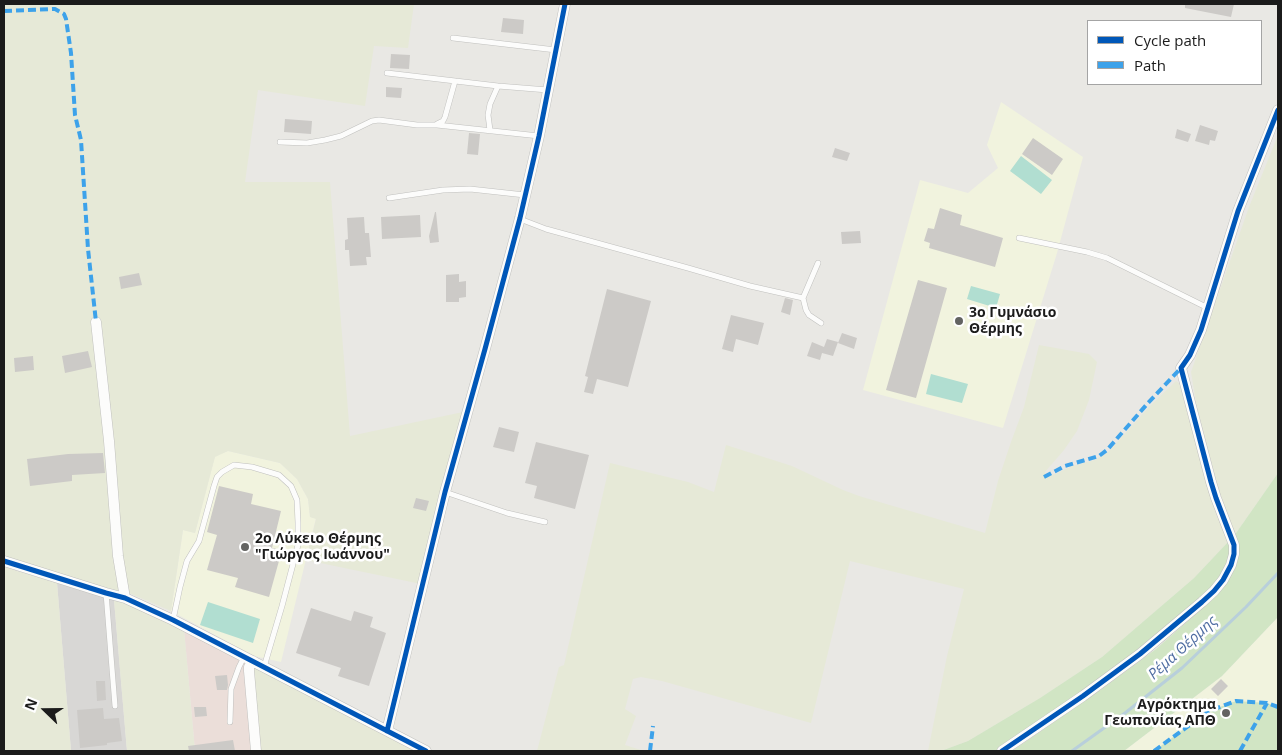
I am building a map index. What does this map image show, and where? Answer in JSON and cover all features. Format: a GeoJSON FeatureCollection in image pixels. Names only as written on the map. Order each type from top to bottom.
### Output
{"type":"FeatureCollection","features":[{"type":"Feature","properties":{"kind":"street"},"geometry":{"type":"LineString","coordinates":[[387,731],[445,492],[520,218],[549,90],[564,4]]}},
{"type":"Feature","properties":{"kind":"street"},"geometry":{"type":"LineString","coordinates":[[1002,751],[1083,696],[1140,654],[1214,591],[1231,565],[1234,545],[1213,490],[1181,368],[1190,355],[1200,330],[1238,211],[1278,110]]}},
{"type":"Feature","properties":{"kind":"street"},"geometry":{"type":"LineString","coordinates":[[96,322],[109,441],[118,556],[125,598]]}},
{"type":"Feature","properties":{"kind":"street"},"geometry":{"type":"LineString","coordinates":[[4,561],[125,598],[264,666],[426,751]]}},
{"type":"Feature","properties":{"kind":"street"},"geometry":{"type":"LineString","coordinates":[[249,659],[256,751]]}},
{"type":"Feature","properties":{"kind":"lane"},"geometry":{"type":"LineString","coordinates":[[453,38],[556,50]]}},
{"type":"Feature","properties":{"kind":"lane"},"geometry":{"type":"LineString","coordinates":[[388,73],[549,90]]}},
{"type":"Feature","properties":{"kind":"lane"},"geometry":{"type":"LineString","coordinates":[[437,124],[443,121],[445,117],[455,81]]}},
{"type":"Feature","properties":{"kind":"lane"},"geometry":{"type":"LineString","coordinates":[[490,130],[488,114],[498,86]]}},
{"type":"Feature","properties":{"kind":"lane"},"geometry":{"type":"LineString","coordinates":[[280,142],[325,140],[341,136],[372,121],[379,120],[429,125],[437,124],[539,136]]}},
{"type":"Feature","properties":{"kind":"lane"},"geometry":{"type":"LineString","coordinates":[[389,198],[443,190],[470,189],[525,195]]}},
{"type":"Feature","properties":{"kind":"lane"},"geometry":{"type":"LineString","coordinates":[[520,218],[555,232],[750,286],[803,298]]}},
{"type":"Feature","properties":{"kind":"lane"},"geometry":{"type":"LineString","coordinates":[[1019,238],[1107,258],[1208,308]]}},
{"type":"Feature","properties":{"kind":"lane"},"geometry":{"type":"LineString","coordinates":[[818,263],[803,298],[809,315],[821,323]]}},
{"type":"Feature","properties":{"kind":"lane"},"geometry":{"type":"LineString","coordinates":[[173,620],[187,561],[200,541],[217,477],[234,465],[252,467],[279,476],[291,486],[297,500],[298,545],[264,666]]}},
{"type":"Feature","properties":{"kind":"lane"},"geometry":{"type":"LineString","coordinates":[[445,492],[507,513],[545,522]]}},
{"type":"Feature","properties":{"kind":"lane"},"geometry":{"type":"LineString","coordinates":[[106,593],[115,706]]}},
{"type":"Feature","properties":{"kind":"lane"},"geometry":{"type":"LineString","coordinates":[[230,722],[231,689],[238,667],[249,659]]}},
{"type":"Feature","properties":{"kind":"shaded area"},"geometry":{"type":"Polygon","coordinates":[[[4,4],[414,4],[408,48],[374,46],[365,106],[258,90],[245,182],[330,182],[350,436],[463,412],[421,584],[306,560],[316,519],[310,517],[308,499],[297,479],[280,463],[228,451],[215,457],[195,533],[183,530],[171,611],[129,593],[95,586],[4,556],[4,4]]]}},
{"type":"Feature","properties":{"kind":"shaded area","name":"3ο Γυμνάσιο Θέρμης"},"geometry":{"type":"Polygon","coordinates":[[[1001,102],[1083,157],[1057,253],[1003,428],[863,390],[920,180],[968,193],[998,168],[987,145],[1001,102]]]}},
{"type":"Feature","properties":{"kind":"shaded area"},"geometry":{"type":"Polygon","coordinates":[[[1278,135],[1278,473],[1234,536],[1215,477],[1196,403],[1191,372],[1249,207],[1278,135]]]}},
{"type":"Feature","properties":{"kind":"shaded area"},"geometry":{"type":"Polygon","coordinates":[[[1021,156],[1052,180],[1041,194],[1010,171],[1021,156]]]}},
{"type":"Feature","properties":{"kind":"shaded area"},"geometry":{"type":"Polygon","coordinates":[[[971,286],[1000,294],[996,308],[967,299],[971,286]]]}},
{"type":"Feature","properties":{"kind":"shaded area"},"geometry":{"type":"Polygon","coordinates":[[[1039,345],[1089,354],[1097,362],[1089,400],[1077,431],[1045,472],[1047,476],[1072,466],[1095,460],[1108,452],[1176,381],[1179,383],[1216,514],[1228,542],[1194,578],[1102,657],[1040,698],[968,741],[941,751],[928,751],[947,656],[964,589],[850,561],[811,723],[662,681],[641,677],[633,679],[625,709],[636,716],[625,745],[644,751],[537,751],[559,667],[564,665],[610,463],[688,482],[714,492],[726,445],[792,466],[859,496],[985,533],[998,481],[1024,407],[1039,345]]]}},
{"type":"Feature","properties":{"kind":"shaded area"},"geometry":{"type":"Polygon","coordinates":[[[931,374],[968,384],[962,403],[926,394],[931,374]]]}},
{"type":"Feature","properties":{"kind":"shaded area","name":"2ο Λύκειο Θέρμης \"Γιώργος Ιωάννου\""},"geometry":{"type":"Polygon","coordinates":[[[228,451],[280,463],[297,479],[308,499],[310,517],[316,518],[281,662],[254,656],[171,611],[183,530],[195,533],[215,456],[228,451]]]}},
{"type":"Feature","properties":{"kind":"shaded area"},"geometry":{"type":"Polygon","coordinates":[[[4,567],[57,583],[71,751],[4,751],[4,567]]]}},
{"type":"Feature","properties":{"kind":"shaded area"},"geometry":{"type":"Polygon","coordinates":[[[57,583],[114,600],[127,751],[71,751],[57,583]]]}},
{"type":"Feature","properties":{"kind":"shaded area"},"geometry":{"type":"Polygon","coordinates":[[[114,600],[184,629],[195,751],[127,751],[114,600]]]}},
{"type":"Feature","properties":{"kind":"shaded area"},"geometry":{"type":"Polygon","coordinates":[[[208,602],[260,619],[253,643],[200,625],[208,602]]]}},
{"type":"Feature","properties":{"kind":"shaded area","name":"Αγρόκτημα Γεωπονίας ΑΠΘ"},"geometry":{"type":"Polygon","coordinates":[[[1278,617],[1278,751],[1124,751],[1222,676],[1278,617]]]}},
{"type":"Feature","properties":{"kind":"shaded area"},"geometry":{"type":"Polygon","coordinates":[[[184,629],[246,662],[253,751],[195,751],[184,629]]]}},
{"type":"Feature","properties":{"kind":"shaded area"},"geometry":{"type":"Polygon","coordinates":[[[257,667],[415,751],[259,751],[253,669],[257,667]]]}},
{"type":"Feature","properties":{"kind":"green space"},"geometry":{"type":"Polygon","coordinates":[[[1278,473],[1278,617],[1222,676],[1124,751],[1012,751],[1156,649],[1214,598],[1230,577],[1237,563],[1239,552],[1234,536],[1278,473]]]}},
{"type":"Feature","properties":{"kind":"green space"},"geometry":{"type":"Polygon","coordinates":[[[1228,542],[1230,549],[1227,566],[1211,589],[1139,651],[999,751],[941,751],[968,741],[1040,698],[1102,657],[1194,578],[1228,542]]]}},
{"type":"Feature","properties":{"kind":"green space"},"geometry":{"type":"Polygon","coordinates":[[[1236,701],[1267,703],[1278,707],[1278,751],[1154,751],[1209,711],[1236,701]]]}},
{"type":"Feature","properties":{"kind":"building"},"geometry":{"type":"Polygon","coordinates":[[[1185,4],[1234,4],[1231,17],[1185,8],[1185,4]]]}},
{"type":"Feature","properties":{"kind":"building"},"geometry":{"type":"Polygon","coordinates":[[[503,18],[524,20],[523,34],[501,32],[503,18]]]}},
{"type":"Feature","properties":{"kind":"building"},"geometry":{"type":"Polygon","coordinates":[[[391,54],[410,55],[409,69],[390,68],[391,54]]]}},
{"type":"Feature","properties":{"kind":"building"},"geometry":{"type":"Polygon","coordinates":[[[386,87],[402,88],[401,98],[386,97],[386,87]]]}},
{"type":"Feature","properties":{"kind":"building"},"geometry":{"type":"Polygon","coordinates":[[[285,119],[312,121],[311,134],[284,132],[285,119]]]}},
{"type":"Feature","properties":{"kind":"building"},"geometry":{"type":"Polygon","coordinates":[[[1200,125],[1218,131],[1215,141],[1210,140],[1209,145],[1195,141],[1200,125]]]}},
{"type":"Feature","properties":{"kind":"building"},"geometry":{"type":"Polygon","coordinates":[[[1177,129],[1191,134],[1188,142],[1175,138],[1177,129]]]}},
{"type":"Feature","properties":{"kind":"building"},"geometry":{"type":"Polygon","coordinates":[[[469,133],[480,134],[478,155],[467,154],[469,133]]]}},
{"type":"Feature","properties":{"kind":"building"},"geometry":{"type":"Polygon","coordinates":[[[1033,138],[1063,159],[1052,175],[1022,154],[1033,138]]]}},
{"type":"Feature","properties":{"kind":"building"},"geometry":{"type":"Polygon","coordinates":[[[835,148],[850,153],[847,161],[832,157],[835,148]]]}},
{"type":"Feature","properties":{"kind":"building"},"geometry":{"type":"Polygon","coordinates":[[[940,208],[962,215],[960,225],[1003,238],[995,267],[929,248],[930,243],[924,241],[928,228],[934,229],[940,208]]]}},
{"type":"Feature","properties":{"kind":"building"},"geometry":{"type":"Polygon","coordinates":[[[435,212],[439,242],[430,243],[429,236],[435,212]]]}},
{"type":"Feature","properties":{"kind":"building"},"geometry":{"type":"Polygon","coordinates":[[[420,215],[421,237],[382,239],[381,217],[420,215]]]}},
{"type":"Feature","properties":{"kind":"building"},"geometry":{"type":"Polygon","coordinates":[[[364,217],[365,233],[369,233],[371,257],[366,257],[367,265],[350,266],[349,250],[345,250],[345,240],[348,239],[347,218],[364,217]]]}},
{"type":"Feature","properties":{"kind":"building"},"geometry":{"type":"Polygon","coordinates":[[[860,231],[861,243],[842,244],[841,232],[860,231]]]}},
{"type":"Feature","properties":{"kind":"building"},"geometry":{"type":"Polygon","coordinates":[[[139,273],[142,285],[121,289],[119,277],[139,273]]]}},
{"type":"Feature","properties":{"kind":"building"},"geometry":{"type":"Polygon","coordinates":[[[459,274],[459,282],[466,281],[466,297],[459,298],[459,302],[446,302],[446,275],[459,274]]]}},
{"type":"Feature","properties":{"kind":"building"},"geometry":{"type":"Polygon","coordinates":[[[918,280],[947,288],[916,398],[886,390],[918,280]]]}},
{"type":"Feature","properties":{"kind":"building"},"geometry":{"type":"Polygon","coordinates":[[[607,289],[651,301],[628,387],[597,379],[593,394],[584,392],[588,377],[585,376],[607,289]]]}},
{"type":"Feature","properties":{"kind":"building"},"geometry":{"type":"Polygon","coordinates":[[[785,298],[793,300],[790,315],[781,312],[785,298]]]}},
{"type":"Feature","properties":{"kind":"building"},"geometry":{"type":"Polygon","coordinates":[[[731,315],[764,323],[758,345],[736,339],[733,352],[722,349],[731,315]]]}},
{"type":"Feature","properties":{"kind":"building"},"geometry":{"type":"Polygon","coordinates":[[[842,333],[857,338],[854,349],[838,343],[842,333]]]}},
{"type":"Feature","properties":{"kind":"building"},"geometry":{"type":"Polygon","coordinates":[[[827,339],[838,342],[833,356],[822,353],[820,360],[807,356],[812,342],[824,347],[827,339]]]}},
{"type":"Feature","properties":{"kind":"building"},"geometry":{"type":"Polygon","coordinates":[[[88,351],[92,367],[65,373],[62,356],[88,351]]]}},
{"type":"Feature","properties":{"kind":"building"},"geometry":{"type":"Polygon","coordinates":[[[33,356],[34,370],[15,372],[14,358],[33,356]]]}},
{"type":"Feature","properties":{"kind":"building"},"geometry":{"type":"Polygon","coordinates":[[[499,427],[519,432],[514,452],[493,447],[499,427]]]}},
{"type":"Feature","properties":{"kind":"building"},"geometry":{"type":"Polygon","coordinates":[[[536,442],[589,455],[575,509],[534,498],[537,486],[525,483],[536,442]]]}},
{"type":"Feature","properties":{"kind":"building"},"geometry":{"type":"Polygon","coordinates":[[[103,453],[105,473],[72,475],[72,481],[30,486],[27,459],[68,454],[103,453]]]}},
{"type":"Feature","properties":{"kind":"building"},"geometry":{"type":"Polygon","coordinates":[[[219,486],[253,494],[251,504],[281,511],[272,548],[282,550],[269,597],[235,587],[238,578],[207,570],[217,535],[207,532],[219,486]]]}},
{"type":"Feature","properties":{"kind":"building"},"geometry":{"type":"Polygon","coordinates":[[[416,498],[429,501],[426,511],[413,508],[416,498]]]}},
{"type":"Feature","properties":{"kind":"building"},"geometry":{"type":"Polygon","coordinates":[[[311,608],[351,621],[354,611],[373,617],[370,627],[386,633],[369,686],[338,676],[341,668],[296,653],[311,608]]]}},
{"type":"Feature","properties":{"kind":"building"},"geometry":{"type":"Polygon","coordinates":[[[227,675],[227,690],[217,690],[215,676],[227,675]]]}},
{"type":"Feature","properties":{"kind":"building"},"geometry":{"type":"Polygon","coordinates":[[[1221,679],[1228,686],[1218,696],[1211,689],[1221,679]]]}},
{"type":"Feature","properties":{"kind":"building"},"geometry":{"type":"Polygon","coordinates":[[[96,681],[105,681],[106,700],[97,701],[96,681]]]}},
{"type":"Feature","properties":{"kind":"building"},"geometry":{"type":"Polygon","coordinates":[[[194,707],[206,707],[207,716],[195,717],[194,707]]]}},
{"type":"Feature","properties":{"kind":"building"},"geometry":{"type":"Polygon","coordinates":[[[103,708],[104,719],[119,718],[122,741],[80,748],[77,710],[103,708]]]}},
{"type":"Feature","properties":{"kind":"building"},"geometry":{"type":"Polygon","coordinates":[[[233,740],[235,751],[189,751],[188,746],[233,740]]]}},
{"type":"Feature","properties":{"kind":"waterway","name":"Ρέμα Θέρμης"},"geometry":{"type":"LineString","coordinates":[[1072,751],[1125,713],[1182,668],[1246,607],[1278,573]]}},
{"type":"Feature","properties":{"kind":"marked path"},"geometry":{"type":"LineString","coordinates":[[4,11],[55,9],[64,14],[66,19],[71,53],[75,115],[81,140],[88,249],[96,322]]}},
{"type":"Feature","properties":{"kind":"marked path"},"geometry":{"type":"LineString","coordinates":[[1044,477],[1065,466],[1099,456],[1107,450],[1181,368]]}},
{"type":"Feature","properties":{"kind":"marked path"},"geometry":{"type":"LineString","coordinates":[[1154,751],[1209,711],[1236,701],[1267,703],[1278,707]]}},
{"type":"Feature","properties":{"kind":"marked path"},"geometry":{"type":"LineString","coordinates":[[1240,751],[1267,703]]}},
{"type":"Feature","properties":{"kind":"marked path"},"geometry":{"type":"LineString","coordinates":[[650,751],[653,726]]}},
{"type":"Feature","properties":{"kind":"cycle path"},"geometry":{"type":"LineString","coordinates":[[387,731],[445,492],[520,218],[539,136],[565,4]]}},
{"type":"Feature","properties":{"kind":"cycle path"},"geometry":{"type":"LineString","coordinates":[[1002,751],[1083,696],[1140,654],[1214,591],[1223,580],[1231,565],[1234,545],[1211,482],[1181,368],[1190,355],[1201,330],[1238,211],[1278,110]]}},
{"type":"Feature","properties":{"kind":"cycle path"},"geometry":{"type":"LineString","coordinates":[[4,561],[125,598],[173,620],[426,751]]}},
{"type":"Feature","properties":{"kind":"place","name":"3ο Γυμνάσιο Θέρμης"},"geometry":{"type":"Point","coordinates":[959,321]}},
{"type":"Feature","properties":{"kind":"place","name":"2ο Λύκειο Θέρμης \"Γιώργος Ιωάννου\""},"geometry":{"type":"Point","coordinates":[245,547]}},
{"type":"Feature","properties":{"kind":"place","name":"Αγρόκτημα Γεωπονίας ΑΠΘ"},"geometry":{"type":"Point","coordinates":[1226,713]}}]}
